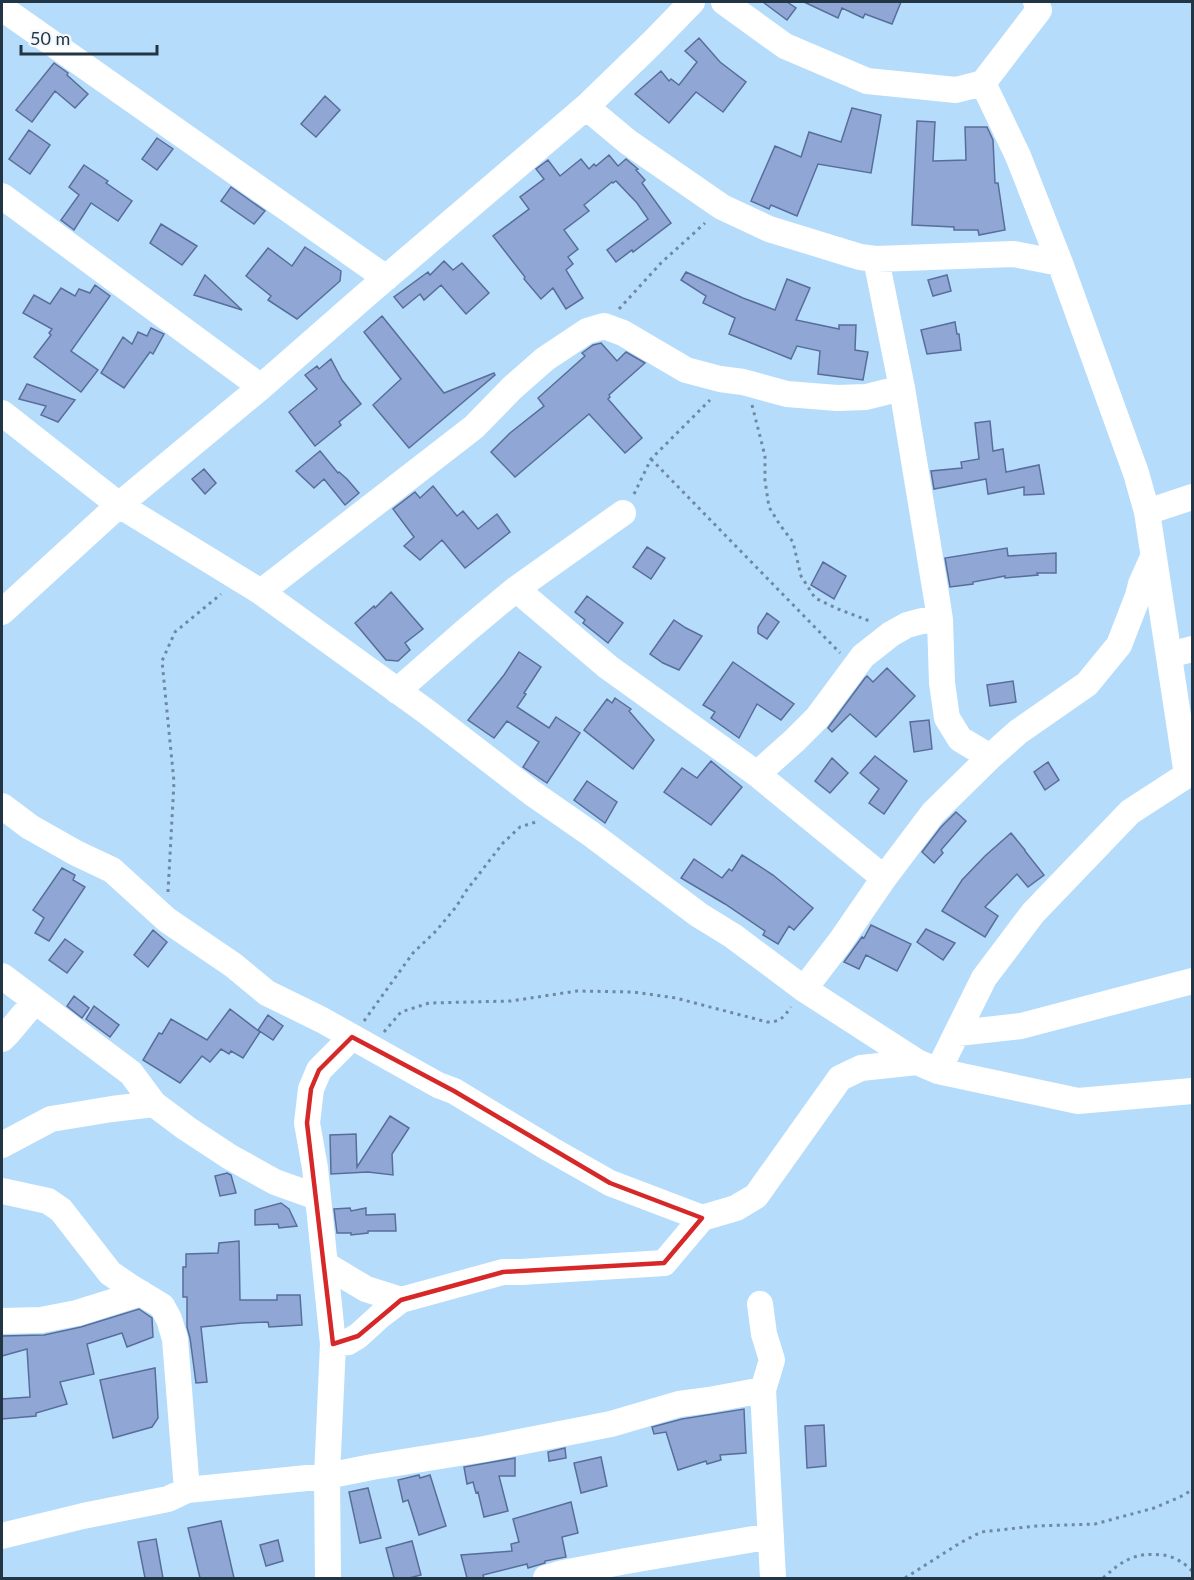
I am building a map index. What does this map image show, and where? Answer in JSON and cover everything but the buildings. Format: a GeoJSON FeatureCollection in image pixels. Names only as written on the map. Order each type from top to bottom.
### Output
{"type":"FeatureCollection","features":[{"type":"Feature","properties":{"kind":"street"},"geometry":{"type":"LineString","coordinates":[[2,612],[119,505],[261,387],[586,108],[692,2]]}},
{"type":"Feature","properties":{"kind":"street"},"geometry":{"type":"LineString","coordinates":[[724,2],[785,46],[867,81],[956,90],[983,83],[1043,4]]}},
{"type":"Feature","properties":{"kind":"street"},"geometry":{"type":"LineString","coordinates":[[5,17],[386,278]]}},
{"type":"Feature","properties":{"kind":"street"},"geometry":{"type":"LineString","coordinates":[[927,1066],[958,1033],[984,978],[1033,913],[1130,812],[1190,784],[1181,652],[1154,557],[1147,512],[1136,473],[1060,263],[1018,156],[983,83]]}},
{"type":"Feature","properties":{"kind":"street"},"geometry":{"type":"LineString","coordinates":[[586,108],[628,142],[722,207],[769,229],[860,257],[876,259],[1014,254],[1060,263]]}},
{"type":"Feature","properties":{"kind":"street"},"geometry":{"type":"LineString","coordinates":[[2,196],[261,387]]}},
{"type":"Feature","properties":{"kind":"street"},"geometry":{"type":"LineString","coordinates":[[876,259],[902,388],[940,620],[942,683],[946,718],[960,739],[990,757]]}},
{"type":"Feature","properties":{"kind":"street"},"geometry":{"type":"LineString","coordinates":[[261,592],[474,427],[544,359],[587,331],[604,326],[623,333],[686,369],[787,394],[829,398],[866,397],[902,388]]}},
{"type":"Feature","properties":{"kind":"street"},"geometry":{"type":"LineString","coordinates":[[2,412],[119,505],[261,592],[699,915],[733,936],[804,989],[927,1066]]}},
{"type":"Feature","properties":{"kind":"street"},"geometry":{"type":"LineString","coordinates":[[1147,512],[1192,497]]}},
{"type":"Feature","properties":{"kind":"street"},"geometry":{"type":"LineString","coordinates":[[397,691],[516,589],[623,513]]}},
{"type":"Feature","properties":{"kind":"street"},"geometry":{"type":"LineString","coordinates":[[804,989],[933,813],[1018,732],[1087,684],[1119,645],[1141,584],[1154,557]]}},
{"type":"Feature","properties":{"kind":"street"},"geometry":{"type":"LineString","coordinates":[[516,589],[608,667],[757,774],[884,878]]}},
{"type":"Feature","properties":{"kind":"street"},"geometry":{"type":"LineString","coordinates":[[757,774],[817,718],[863,656],[891,634],[907,625],[940,620]]}},
{"type":"Feature","properties":{"kind":"street"},"geometry":{"type":"LineString","coordinates":[[2,806],[30,827],[112,870],[167,920],[233,965],[267,993],[322,1020],[438,1085],[454,1090],[610,1183],[702,1218]]}},
{"type":"Feature","properties":{"kind":"street"},"geometry":{"type":"LineString","coordinates":[[2,976],[131,1073],[154,1104],[186,1128],[274,1182],[317,1197]]}},
{"type":"Feature","properties":{"kind":"street"},"geometry":{"type":"LineString","coordinates":[[958,1033],[1022,1026],[1192,981]]}},
{"type":"Feature","properties":{"kind":"street"},"geometry":{"type":"LineString","coordinates":[[2,1039],[35,1001]]}},
{"type":"Feature","properties":{"kind":"street"},"geometry":{"type":"LineString","coordinates":[[328,1578],[327,1476],[333,1344],[315,1168],[308,1124],[311,1089],[320,1070],[340,1048],[361,1042]]}},
{"type":"Feature","properties":{"kind":"street"},"geometry":{"type":"LineString","coordinates":[[333,1344],[348,1342],[358,1336],[401,1300],[503,1272],[664,1263],[702,1218],[736,1208],[756,1196],[840,1078],[861,1068],[927,1066],[1078,1101],[1192,1091]]}},
{"type":"Feature","properties":{"kind":"street"},"geometry":{"type":"LineString","coordinates":[[2,1145],[9,1139],[51,1119],[154,1104]]}},
{"type":"Feature","properties":{"kind":"street"},"geometry":{"type":"LineString","coordinates":[[2,1191],[48,1201],[61,1210],[110,1272],[162,1306],[175,1339],[187,1490]]}},
{"type":"Feature","properties":{"kind":"street"},"geometry":{"type":"LineString","coordinates":[[326,1265],[366,1289],[401,1300]]}},
{"type":"Feature","properties":{"kind":"street"},"geometry":{"type":"LineString","coordinates":[[2,1321],[41,1320],[77,1313],[141,1293]]}},
{"type":"Feature","properties":{"kind":"street"},"geometry":{"type":"LineString","coordinates":[[760,1304],[764,1334],[772,1360],[763,1390],[773,1578]]}},
{"type":"Feature","properties":{"kind":"street"},"geometry":{"type":"LineString","coordinates":[[2,1536],[83,1516],[168,1499],[187,1490],[327,1476],[484,1449],[611,1424],[679,1404],[763,1390]]}},
{"type":"Feature","properties":{"kind":"street"},"geometry":{"type":"LineString","coordinates":[[546,1578],[563,1573],[626,1570],[771,1536]]}},
{"type":"Feature","properties":{"kind":"path"},"geometry":{"type":"LineString","coordinates":[[604,326],[661,263],[722,207]]}},
{"type":"Feature","properties":{"kind":"path"},"geometry":{"type":"LineString","coordinates":[[623,513],[651,459],[706,403],[724,389],[743,382],[759,429],[765,456],[765,481],[769,507],[793,542],[801,576],[815,598],[867,620],[907,625]]}},
{"type":"Feature","properties":{"kind":"path"},"geometry":{"type":"LineString","coordinates":[[651,459],[854,667]]}},
{"type":"Feature","properties":{"kind":"path"},"geometry":{"type":"LineString","coordinates":[[167,920],[174,782],[162,661],[175,632],[222,594],[236,577]]}},
{"type":"Feature","properties":{"kind":"path"},"geometry":{"type":"LineString","coordinates":[[361,1042],[413,953],[456,908],[466,891],[503,843],[520,827],[543,820],[572,821]]}},
{"type":"Feature","properties":{"kind":"path"},"geometry":{"type":"LineString","coordinates":[[361,1042],[401,1012],[429,1003],[511,1001],[577,991],[633,992],[676,998],[767,1022],[776,1022],[785,1015],[804,989]]}},
{"type":"Feature","properties":{"kind":"path"},"geometry":{"type":"LineString","coordinates":[[905,1578],[981,1532],[1036,1526],[1095,1524],[1154,1508],[1192,1490]]}},
{"type":"Feature","properties":{"kind":"path"},"geometry":{"type":"LineString","coordinates":[[1103,1578],[1118,1565],[1136,1555],[1169,1556],[1180,1560],[1192,1571]]}},
{"type":"Feature","properties":{"kind":"highlighted area"},"geometry":{"type":"Polygon","coordinates":[[[352,1037],[454,1091],[610,1183],[702,1218],[664,1263],[503,1272],[401,1300],[358,1336],[333,1344],[307,1123],[311,1089],[319,1070],[352,1037]]]}}]}
